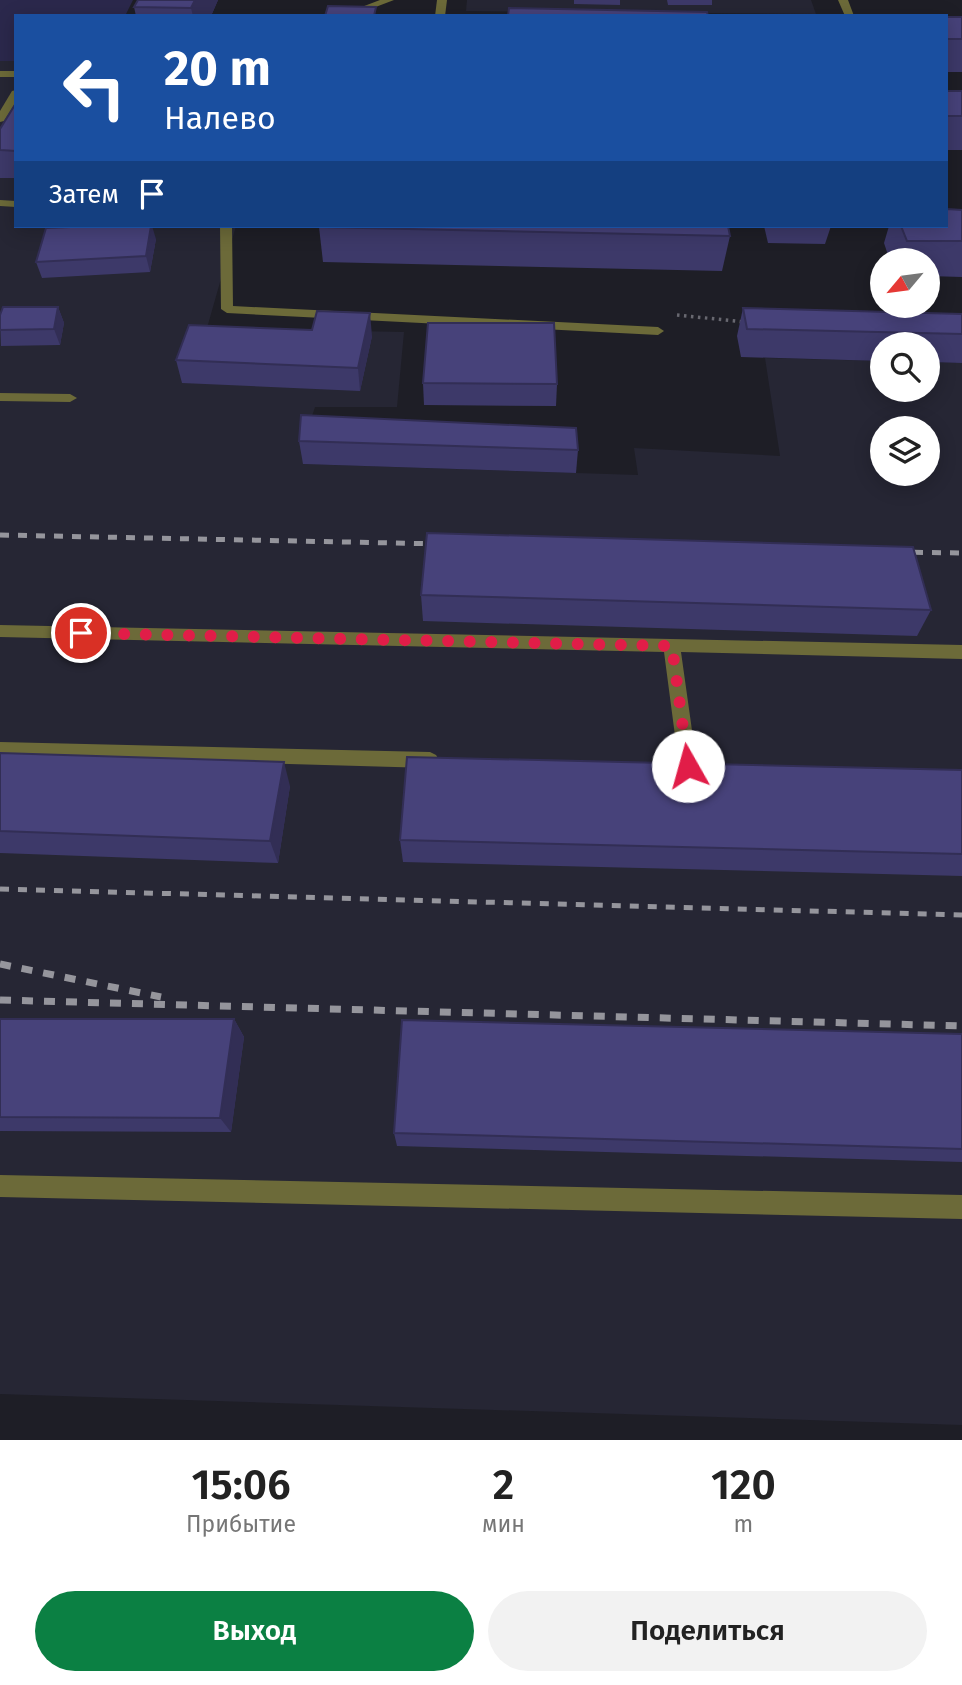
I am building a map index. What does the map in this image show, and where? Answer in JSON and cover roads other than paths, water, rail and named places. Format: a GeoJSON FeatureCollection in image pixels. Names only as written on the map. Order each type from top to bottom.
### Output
{"type":"FeatureCollection","features":[{"type":"Feature","properties":{"kind":"lane"},"geometry":{"type":"LineString","coordinates":[[348,14],[389,0]]}},
{"type":"Feature","properties":{"kind":"lane"},"geometry":{"type":"LineString","coordinates":[[0,119],[14,96]]}},
{"type":"Feature","properties":{"kind":"lane"},"geometry":{"type":"LineString","coordinates":[[226,228],[227,309],[658,331]]}},
{"type":"Feature","properties":{"kind":"lane"},"geometry":{"type":"LineString","coordinates":[[0,397],[70,398]]}},
{"type":"Feature","properties":{"kind":"lane"},"geometry":{"type":"LineString","coordinates":[[0,631],[962,652]]}},
{"type":"Feature","properties":{"kind":"lane"},"geometry":{"type":"LineString","coordinates":[[672,646],[688,766]]}},
{"type":"Feature","properties":{"kind":"lane"},"geometry":{"type":"LineString","coordinates":[[0,749],[454,760]]}},
{"type":"Feature","properties":{"kind":"lane"},"geometry":{"type":"LineString","coordinates":[[0,1186],[962,1207]]}},
{"type":"Feature","properties":{"kind":"railway"},"geometry":{"type":"LineString","coordinates":[[0,535],[444,544]]}},
{"type":"Feature","properties":{"kind":"railway"},"geometry":{"type":"LineString","coordinates":[[896,552],[962,553]]}},
{"type":"Feature","properties":{"kind":"railway"},"geometry":{"type":"LineString","coordinates":[[0,889],[962,915]]}},
{"type":"Feature","properties":{"kind":"railway"},"geometry":{"type":"LineString","coordinates":[[0,964],[161,997]]}},
{"type":"Feature","properties":{"kind":"railway"},"geometry":{"type":"LineString","coordinates":[[0,1000],[962,1026]]}}]}
